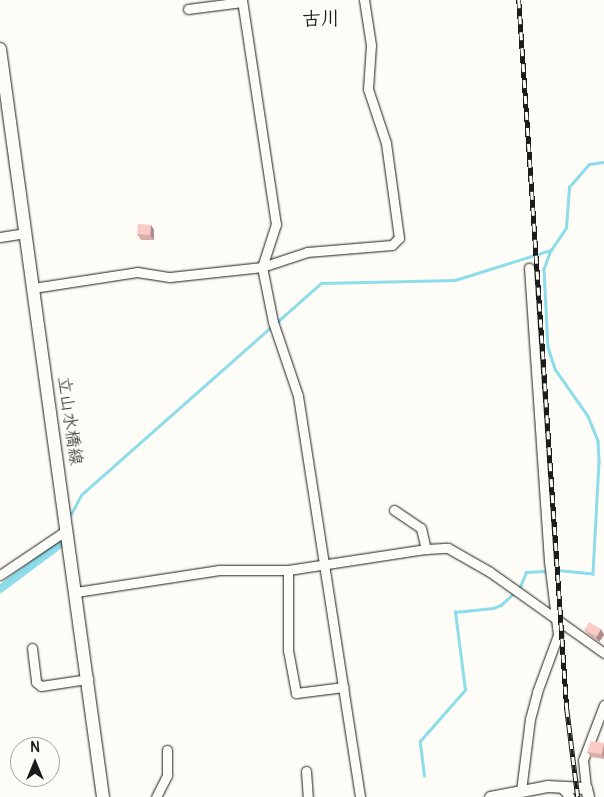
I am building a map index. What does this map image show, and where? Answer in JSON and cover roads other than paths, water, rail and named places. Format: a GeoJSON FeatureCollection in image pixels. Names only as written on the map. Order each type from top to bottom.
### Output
{"type":"FeatureCollection","features":[{"type":"Feature","properties":{"kind":"main road","name":"立山水橋線"},"geometry":{"type":"LineString","coordinates":[[0,50],[103,797]]}},
{"type":"Feature","properties":{"kind":"main road"},"geometry":{"type":"LineString","coordinates":[[490,797],[561,786],[587,792]]}},
{"type":"Feature","properties":{"kind":"street"},"geometry":{"type":"LineString","coordinates":[[33,288],[137,272],[170,277],[262,267],[307,252],[392,246],[399,238],[386,143],[368,90],[371,45],[364,0]]}},
{"type":"Feature","properties":{"kind":"street"},"geometry":{"type":"LineString","coordinates":[[188,9],[242,1],[276,224],[262,267],[273,322],[298,396],[360,797]]}},
{"type":"Feature","properties":{"kind":"street"},"geometry":{"type":"LineString","coordinates":[[0,237],[26,233]]}},
{"type":"Feature","properties":{"kind":"street"},"geometry":{"type":"LineString","coordinates":[[521,791],[530,720],[537,692],[558,635],[558,622],[549,560],[530,268]]}},
{"type":"Feature","properties":{"kind":"street"},"geometry":{"type":"LineString","coordinates":[[394,510],[421,528],[426,549]]}},
{"type":"Feature","properties":{"kind":"street"},"geometry":{"type":"LineString","coordinates":[[0,576],[67,530]]}},
{"type":"Feature","properties":{"kind":"street"},"geometry":{"type":"LineString","coordinates":[[76,592],[219,570],[288,570],[426,549],[448,548],[490,572],[604,654]]}},
{"type":"Feature","properties":{"kind":"street"},"geometry":{"type":"LineString","coordinates":[[288,570],[288,650],[296,693],[344,687]]}},
{"type":"Feature","properties":{"kind":"street"},"geometry":{"type":"LineString","coordinates":[[32,648],[36,682],[41,686],[88,679]]}},
{"type":"Feature","properties":{"kind":"street"},"geometry":{"type":"LineString","coordinates":[[587,792],[583,760],[604,705]]}},
{"type":"Feature","properties":{"kind":"street"},"geometry":{"type":"LineString","coordinates":[[156,797],[166,776],[167,750]]}},
{"type":"Feature","properties":{"kind":"street"},"geometry":{"type":"LineString","coordinates":[[306,771],[308,797]]}},
{"type":"Feature","properties":{"kind":"street"},"geometry":{"type":"LineString","coordinates":[[561,786],[570,797]]}},
{"type":"Feature","properties":{"kind":"waterway"},"geometry":{"type":"LineString","coordinates":[[276,323],[321,283],[455,280],[551,250],[566,228],[569,187],[589,164],[604,162]]}},
{"type":"Feature","properties":{"kind":"waterway"},"geometry":{"type":"LineString","coordinates":[[551,250],[544,269],[548,347],[555,369],[588,416],[598,441],[599,462],[593,574],[553,570]]}},
{"type":"Feature","properties":{"kind":"waterway"},"geometry":{"type":"LineString","coordinates":[[71,514],[81,495],[272,326]]}},
{"type":"Feature","properties":{"kind":"waterway"},"geometry":{"type":"LineString","coordinates":[[0,589],[62,543],[63,539]]}},
{"type":"Feature","properties":{"kind":"waterway"},"geometry":{"type":"LineString","coordinates":[[424,776],[420,741],[465,690],[455,612],[493,608],[501,605],[520,587],[526,572],[548,571]]}},
{"type":"Feature","properties":{"kind":"railway"},"geometry":{"type":"LineString","coordinates":[[519,0],[567,709],[578,797]]}},
{"type":"Feature","properties":{"kind":"district","name":"古川"},"geometry":{"type":"Point","coordinates":[321,20]}}]}
